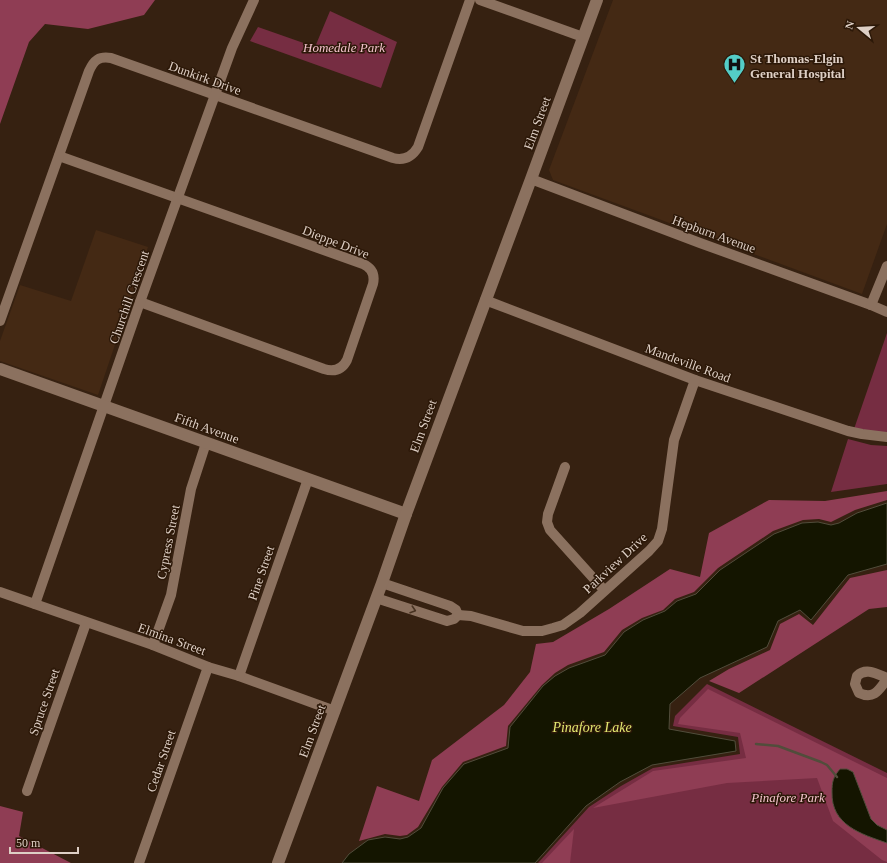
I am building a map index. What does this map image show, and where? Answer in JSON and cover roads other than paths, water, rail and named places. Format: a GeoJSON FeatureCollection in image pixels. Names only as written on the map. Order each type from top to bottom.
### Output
{"type":"FeatureCollection","features":[{"type":"Feature","properties":{"kind":"main road","name":"Elm Street"},"geometry":{"type":"LineString","coordinates":[[278,863],[597,0]]}},
{"type":"Feature","properties":{"kind":"main road","name":"Fifth Avenue"},"geometry":{"type":"LineString","coordinates":[[0,369],[406,514]]}},
{"type":"Feature","properties":{"kind":"street","name":"Churchill Crescent"},"geometry":{"type":"LineString","coordinates":[[35,604],[140,302],[215,95],[234,44],[254,0]]}},
{"type":"Feature","properties":{"kind":"street","name":"Dunkirk Drive"},"geometry":{"type":"LineString","coordinates":[[0,321],[89,71],[93,63],[98,58],[111,58],[393,158],[405,159],[413,154],[418,147],[470,0]]}},
{"type":"Feature","properties":{"kind":"street"},"geometry":{"type":"LineString","coordinates":[[480,0],[583,37]]}},
{"type":"Feature","properties":{"kind":"street","name":"Dieppe Drive"},"geometry":{"type":"LineString","coordinates":[[59,156],[363,264],[369,268],[373,274],[373,284],[347,360],[339,369],[329,370],[140,302]]}},
{"type":"Feature","properties":{"kind":"street","name":"Hepburn Avenue"},"geometry":{"type":"LineString","coordinates":[[532,179],[887,312]]}},
{"type":"Feature","properties":{"kind":"street"},"geometry":{"type":"LineString","coordinates":[[871,305],[887,266]]}},
{"type":"Feature","properties":{"kind":"street","name":"Mandeville Road"},"geometry":{"type":"LineString","coordinates":[[485,300],[695,380],[848,431],[887,438]]}},
{"type":"Feature","properties":{"kind":"street","name":"Parkview Drive"},"geometry":{"type":"LineString","coordinates":[[376,598],[447,621],[454,619],[458,615],[471,616],[517,630],[542,631],[563,625],[572,619],[649,551],[660,537],[663,526],[674,440],[695,380]]}},
{"type":"Feature","properties":{"kind":"street","name":"Cypress Street"},"geometry":{"type":"LineString","coordinates":[[153,645],[171,595],[191,489],[206,443]]}},
{"type":"Feature","properties":{"kind":"street"},"geometry":{"type":"LineString","coordinates":[[565,467],[548,514],[547,522],[550,530],[604,590]]}},
{"type":"Feature","properties":{"kind":"street","name":"Pine Street"},"geometry":{"type":"LineString","coordinates":[[239,676],[308,479]]}},
{"type":"Feature","properties":{"kind":"street","name":"Parkview Drive"},"geometry":{"type":"LineString","coordinates":[[382,583],[450,606],[456,610],[458,615]]}},
{"type":"Feature","properties":{"kind":"street","name":"Elmina Street"},"geometry":{"type":"LineString","coordinates":[[0,592],[153,645],[208,667],[239,676],[335,711]]}},
{"type":"Feature","properties":{"kind":"street","name":"Spruce Street"},"geometry":{"type":"LineString","coordinates":[[27,791],[86,623]]}},
{"type":"Feature","properties":{"kind":"street","name":"Cedar Street"},"geometry":{"type":"LineString","coordinates":[[139,863],[208,667]]}},
{"type":"Feature","properties":{"kind":"water","name":"Pinafore Lake"},"geometry":{"type":"Polygon","coordinates":[[[887,503],[887,564],[848,575],[811,620],[800,610],[778,621],[767,647],[700,678],[670,704],[669,729],[735,741],[736,751],[652,765],[620,782],[586,806],[535,863],[342,863],[349,854],[368,840],[385,837],[400,839],[408,837],[421,828],[443,788],[464,764],[508,748],[510,727],[543,686],[555,676],[569,668],[605,655],[624,632],[643,620],[665,611],[677,601],[696,594],[720,570],[774,534],[802,523],[818,522],[831,525],[839,523],[857,513],[887,503]]]}},
{"type":"Feature","properties":{"kind":"water"},"geometry":{"type":"Polygon","coordinates":[[[840,769],[847,769],[853,772],[871,819],[877,825],[887,830],[887,843],[858,832],[842,820],[837,813],[833,803],[832,785],[834,777],[840,769]]]}},
{"type":"Feature","properties":{"kind":"waterway"},"geometry":{"type":"LineString","coordinates":[[756,744],[778,746],[821,762],[827,765],[837,777]]}},
{"type":"Feature","properties":{"kind":"place","name":"St Thomas-Elgin General Hospital"},"geometry":{"type":"Point","coordinates":[734,84]}},
{"type":"Feature","properties":{"kind":"park label","name":"Homedale Park"},"geometry":{"type":"Point","coordinates":[344,47]}},
{"type":"Feature","properties":{"kind":"park label","name":"Pinafore Park"},"geometry":{"type":"Point","coordinates":[788,797]}}]}
